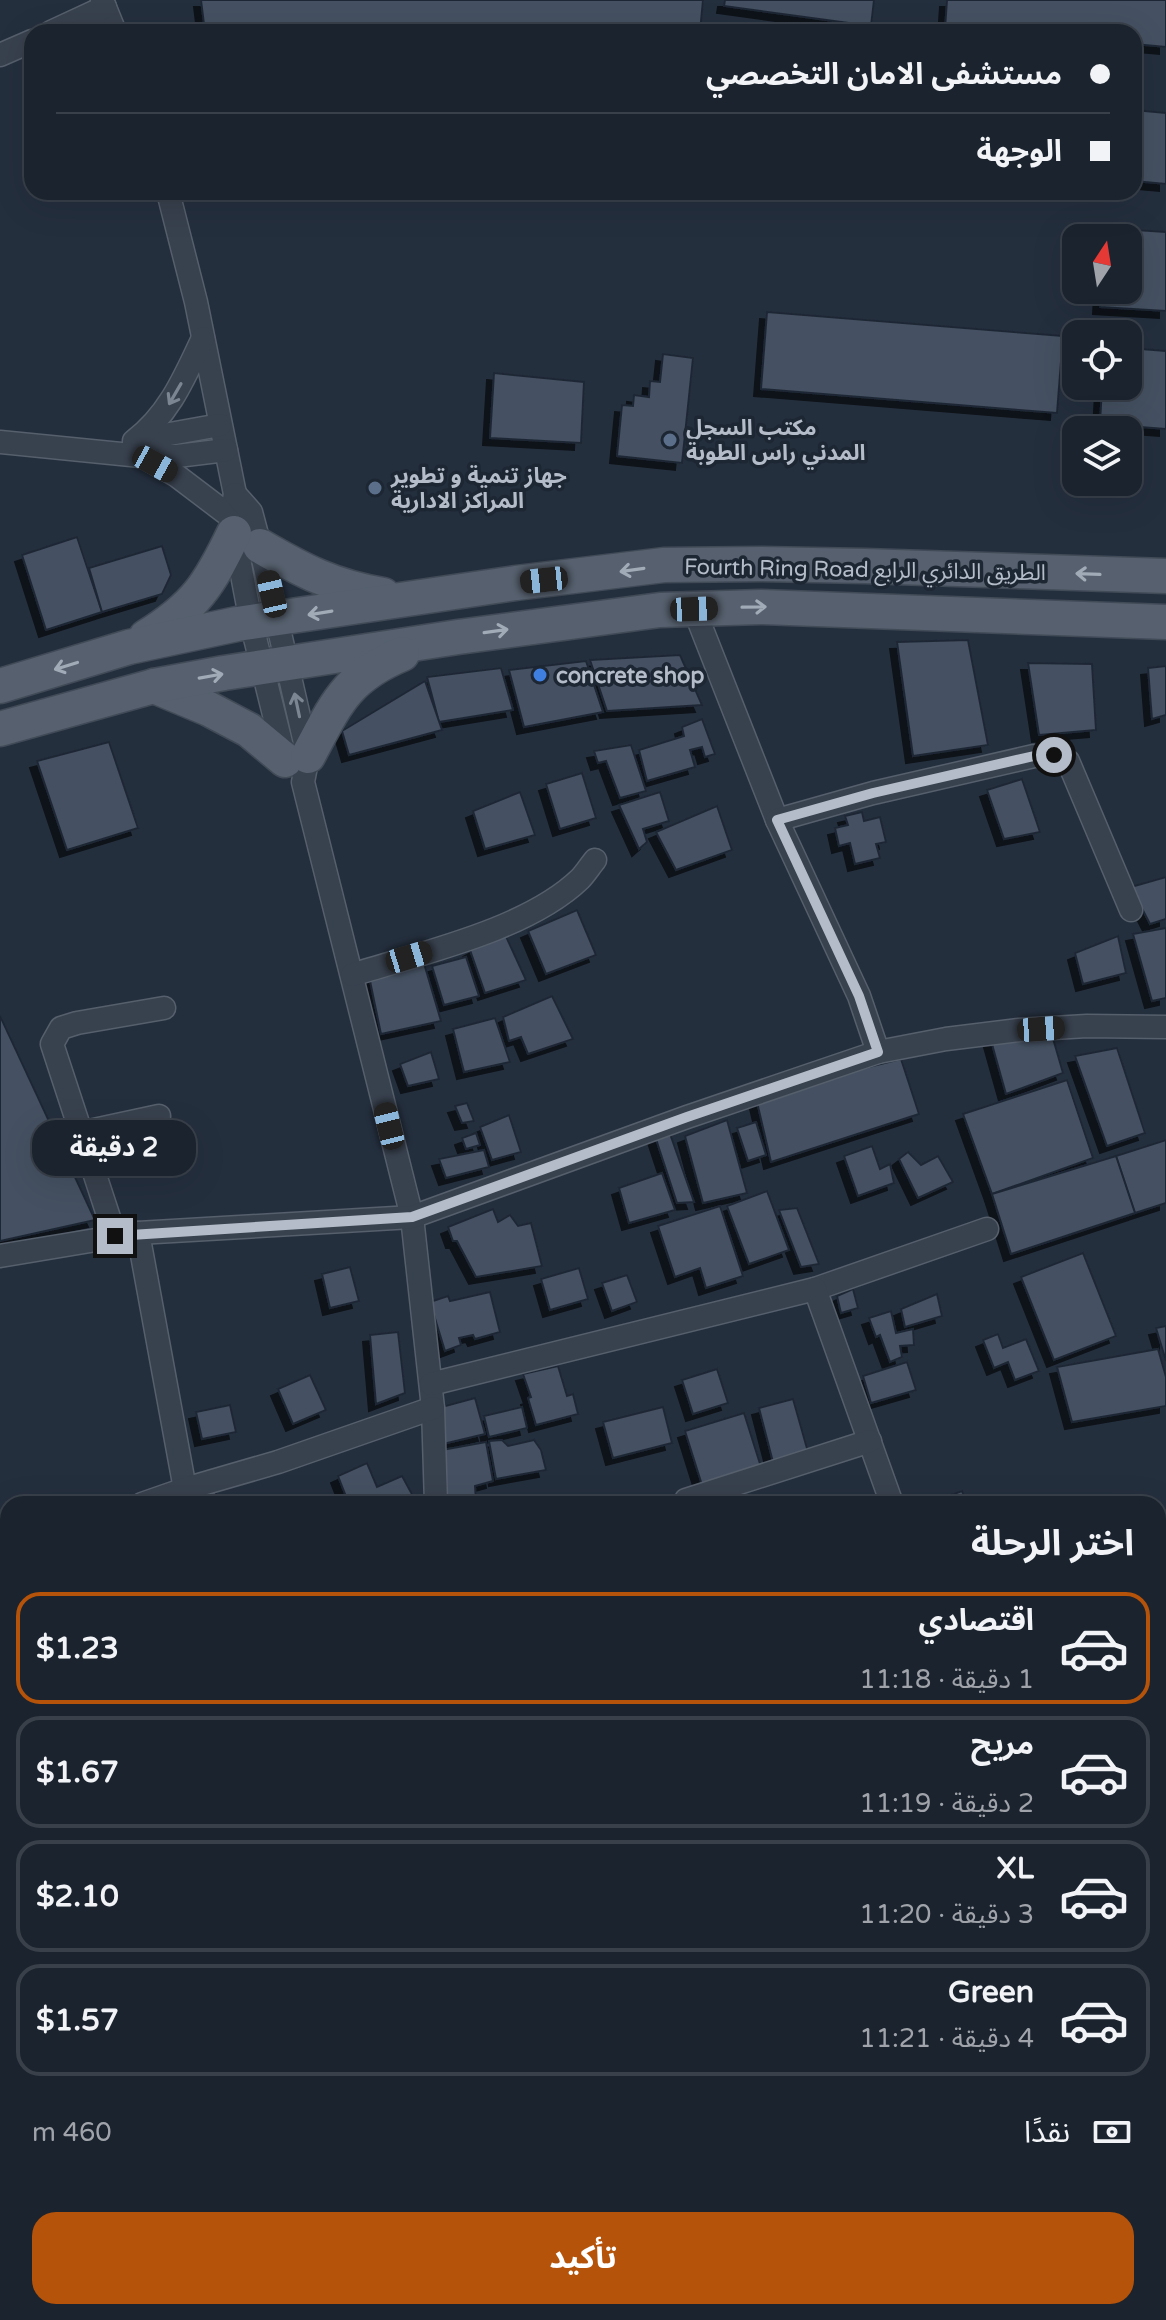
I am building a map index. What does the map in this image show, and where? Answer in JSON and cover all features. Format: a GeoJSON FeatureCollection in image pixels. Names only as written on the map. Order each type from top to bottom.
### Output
{"type":"FeatureCollection","features":[{"type":"Feature","properties":{"kind":"main road"},"geometry":{"type":"LineString","coordinates":[[129,647],[174,619],[203,590],[240,522],[323,580],[351,590],[412,599]]}},
{"type":"Feature","properties":{"kind":"main road","name":"Fourth Ring Road الطريق الدائري الرابع"},"geometry":{"type":"LineString","coordinates":[[0,686],[129,647],[264,620],[664,565],[865,566],[1166,576]]}},
{"type":"Feature","properties":{"kind":"main road","name":"Fourth Ring Road الطريق الدائري الرابع"},"geometry":{"type":"LineString","coordinates":[[0,729],[154,686],[458,637],[660,610],[819,608],[1166,622]]}},
{"type":"Feature","properties":{"kind":"main road"},"geometry":{"type":"LineString","coordinates":[[154,686],[249,730],[298,766],[353,682],[378,664],[458,637]]}},
{"type":"Feature","properties":{"kind":"street"},"geometry":{"type":"LineString","coordinates":[[66,24],[104,4],[112,24]]}},
{"type":"Feature","properties":{"kind":"street"},"geometry":{"type":"LineString","coordinates":[[0,55],[24,44]]}},
{"type":"Feature","properties":{"kind":"street"},"geometry":{"type":"LineString","coordinates":[[170,200],[274,666],[412,1217],[431,1384],[436,1496]]}},
{"type":"Feature","properties":{"kind":"street"},"geometry":{"type":"LineString","coordinates":[[138,448],[175,395],[203,338]]}},
{"type":"Feature","properties":{"kind":"street"},"geometry":{"type":"LineString","coordinates":[[138,448],[170,432],[220,425]]}},
{"type":"Feature","properties":{"kind":"street"},"geometry":{"type":"LineString","coordinates":[[0,442],[102,450],[138,448],[177,456],[226,450]]}},
{"type":"Feature","properties":{"kind":"street"},"geometry":{"type":"LineString","coordinates":[[138,448],[240,522]]}},
{"type":"Feature","properties":{"kind":"street"},"geometry":{"type":"LineString","coordinates":[[694,609],[777,820],[859,996],[878,1052]]}},
{"type":"Feature","properties":{"kind":"street"},"geometry":{"type":"LineString","coordinates":[[777,820],[873,793],[1034,756],[1054,755],[1068,761],[1131,910]]}},
{"type":"Feature","properties":{"kind":"street"},"geometry":{"type":"LineString","coordinates":[[352,975],[467,939],[519,918],[559,896],[581,878],[595,860]]}},
{"type":"Feature","properties":{"kind":"street"},"geometry":{"type":"LineString","coordinates":[[164,1008],[61,1028],[52,1044],[80,1133],[126,1235],[185,1489]]}},
{"type":"Feature","properties":{"kind":"street"},"geometry":{"type":"LineString","coordinates":[[0,1256],[126,1235],[412,1217],[687,1117],[878,1052],[1019,1030],[1087,1026],[1166,1027]]}},
{"type":"Feature","properties":{"kind":"street"},"geometry":{"type":"LineString","coordinates":[[80,1133],[159,1116]]}},
{"type":"Feature","properties":{"kind":"street"},"geometry":{"type":"LineString","coordinates":[[431,1384],[815,1289],[987,1229]]}},
{"type":"Feature","properties":{"kind":"street"},"geometry":{"type":"LineString","coordinates":[[815,1289],[889,1496]]}},
{"type":"Feature","properties":{"kind":"street"},"geometry":{"type":"LineString","coordinates":[[165,1496],[278,1462],[433,1408]]}},
{"type":"Feature","properties":{"kind":"street"},"geometry":{"type":"LineString","coordinates":[[698,1496],[870,1441]]}},
{"type":"Feature","properties":{"kind":"building"},"geometry":{"type":"Polygon","coordinates":[[[201,0],[703,0],[701,24],[204,24],[201,0]]]}},
{"type":"Feature","properties":{"kind":"building"},"geometry":{"type":"Polygon","coordinates":[[[725,0],[874,0],[871,24],[724,6],[725,0]]]}},
{"type":"Feature","properties":{"kind":"building"},"geometry":{"type":"Polygon","coordinates":[[[947,0],[1166,0],[1166,47],[1142,45],[1142,24],[945,24],[947,0]]]}},
{"type":"Feature","properties":{"kind":"building"},"geometry":{"type":"Polygon","coordinates":[[[1142,111],[1166,113],[1166,184],[1142,182],[1142,111]]]}},
{"type":"Feature","properties":{"kind":"building"},"geometry":{"type":"Polygon","coordinates":[[[1142,230],[1166,232],[1166,311],[1100,307],[1100,304],[1142,304],[1142,230]]]}},
{"type":"Feature","properties":{"kind":"building"},"geometry":{"type":"Polygon","coordinates":[[[767,312],[1062,336],[1057,413],[761,389],[767,312]]]}},
{"type":"Feature","properties":{"kind":"building"},"geometry":{"type":"Polygon","coordinates":[[[1142,349],[1166,351],[1166,429],[1142,427],[1142,416],[1100,416],[1101,400],[1142,400],[1142,349]]]}},
{"type":"Feature","properties":{"kind":"building"},"geometry":{"type":"Polygon","coordinates":[[[663,354],[693,358],[682,463],[617,456],[622,405],[633,406],[634,395],[649,397],[650,381],[660,382],[663,354]]]}},
{"type":"Feature","properties":{"kind":"building"},"geometry":{"type":"Polygon","coordinates":[[[494,373],[584,382],[581,443],[490,438],[494,373]]]}},
{"type":"Feature","properties":{"kind":"building"},"geometry":{"type":"Polygon","coordinates":[[[77,537],[102,612],[46,630],[22,555],[77,537]]]}},
{"type":"Feature","properties":{"kind":"building"},"geometry":{"type":"Polygon","coordinates":[[[162,546],[171,575],[162,594],[102,612],[89,568],[162,546]]]}},
{"type":"Feature","properties":{"kind":"building"},"geometry":{"type":"Polygon","coordinates":[[[968,640],[988,745],[913,756],[897,642],[968,640]]]}},
{"type":"Feature","properties":{"kind":"building"},"geometry":{"type":"Polygon","coordinates":[[[680,655],[702,705],[607,711],[590,660],[680,655]]]}},
{"type":"Feature","properties":{"kind":"building"},"geometry":{"type":"Polygon","coordinates":[[[586,661],[603,712],[524,727],[509,670],[586,661]]]}},
{"type":"Feature","properties":{"kind":"building"},"geometry":{"type":"Polygon","coordinates":[[[1028,663],[1092,664],[1096,730],[1039,735],[1028,663]]]}},
{"type":"Feature","properties":{"kind":"building"},"geometry":{"type":"Polygon","coordinates":[[[1166,666],[1166,715],[1152,719],[1148,668],[1166,666]]]}},
{"type":"Feature","properties":{"kind":"building"},"geometry":{"type":"Polygon","coordinates":[[[501,668],[513,710],[439,722],[427,677],[501,668]]]}},
{"type":"Feature","properties":{"kind":"building"},"geometry":{"type":"Polygon","coordinates":[[[425,681],[442,730],[349,755],[342,731],[425,681]]]}},
{"type":"Feature","properties":{"kind":"building"},"geometry":{"type":"Polygon","coordinates":[[[702,719],[715,754],[705,757],[702,747],[690,750],[695,767],[647,781],[639,750],[684,736],[682,727],[702,719]]]}},
{"type":"Feature","properties":{"kind":"building"},"geometry":{"type":"Polygon","coordinates":[[[109,742],[138,828],[67,850],[37,761],[109,742]]]}},
{"type":"Feature","properties":{"kind":"building"},"geometry":{"type":"Polygon","coordinates":[[[631,745],[646,791],[620,798],[606,761],[598,763],[594,751],[631,745]]]}},
{"type":"Feature","properties":{"kind":"building"},"geometry":{"type":"Polygon","coordinates":[[[582,773],[596,818],[560,829],[546,784],[582,773]]]}},
{"type":"Feature","properties":{"kind":"building"},"geometry":{"type":"Polygon","coordinates":[[[1022,779],[1040,832],[1004,839],[987,790],[1022,779]]]}},
{"type":"Feature","properties":{"kind":"building"},"geometry":{"type":"Polygon","coordinates":[[[520,792],[535,835],[485,849],[473,811],[520,792]]]}},
{"type":"Feature","properties":{"kind":"building"},"geometry":{"type":"Polygon","coordinates":[[[660,792],[669,821],[643,829],[647,842],[639,849],[619,805],[660,792]]]}},
{"type":"Feature","properties":{"kind":"building"},"geometry":{"type":"Polygon","coordinates":[[[717,806],[732,850],[676,870],[656,832],[717,806]]]}},
{"type":"Feature","properties":{"kind":"building"},"geometry":{"type":"Polygon","coordinates":[[[862,812],[864,821],[880,817],[886,842],[876,844],[880,858],[855,864],[850,843],[839,846],[835,828],[848,825],[845,816],[862,812]]]}},
{"type":"Feature","properties":{"kind":"building"},"geometry":{"type":"Polygon","coordinates":[[[1166,877],[1166,919],[1150,924],[1131,887],[1166,877]]]}},
{"type":"Feature","properties":{"kind":"building"},"geometry":{"type":"Polygon","coordinates":[[[577,910],[596,955],[546,974],[528,931],[577,910]]]}},
{"type":"Feature","properties":{"kind":"building"},"geometry":{"type":"Polygon","coordinates":[[[1166,928],[1166,998],[1152,1001],[1133,934],[1166,928]]]}},
{"type":"Feature","properties":{"kind":"building"},"geometry":{"type":"Polygon","coordinates":[[[504,932],[526,980],[485,993],[470,950],[504,932]]]}},
{"type":"Feature","properties":{"kind":"building"},"geometry":{"type":"Polygon","coordinates":[[[1118,936],[1126,973],[1083,984],[1075,953],[1118,936]]]}},
{"type":"Feature","properties":{"kind":"building"},"geometry":{"type":"Polygon","coordinates":[[[466,957],[479,996],[444,1005],[432,966],[466,957]]]}},
{"type":"Feature","properties":{"kind":"building"},"geometry":{"type":"Polygon","coordinates":[[[423,960],[441,1021],[381,1034],[369,976],[423,960]]]}},
{"type":"Feature","properties":{"kind":"building"},"geometry":{"type":"Polygon","coordinates":[[[552,996],[573,1039],[528,1054],[521,1037],[509,1041],[503,1017],[552,996]]]}},
{"type":"Feature","properties":{"kind":"building"},"geometry":{"type":"Polygon","coordinates":[[[0,1016],[95,1220],[0,1241],[0,1016]]]}},
{"type":"Feature","properties":{"kind":"building"},"geometry":{"type":"Polygon","coordinates":[[[495,1018],[510,1062],[464,1072],[453,1029],[495,1018]]]}},
{"type":"Feature","properties":{"kind":"building"},"geometry":{"type":"Polygon","coordinates":[[[1052,1035],[1063,1073],[1006,1094],[990,1037],[1052,1035]]]}},
{"type":"Feature","properties":{"kind":"building"},"geometry":{"type":"Polygon","coordinates":[[[1117,1048],[1145,1133],[1107,1146],[1075,1056],[1117,1048]]]}},
{"type":"Feature","properties":{"kind":"building"},"geometry":{"type":"Polygon","coordinates":[[[431,1052],[439,1079],[408,1086],[400,1064],[431,1052]]]}},
{"type":"Feature","properties":{"kind":"building"},"geometry":{"type":"Polygon","coordinates":[[[901,1059],[919,1114],[771,1162],[757,1102],[816,1080],[901,1059]]]}},
{"type":"Feature","properties":{"kind":"building"},"geometry":{"type":"Polygon","coordinates":[[[1067,1080],[1093,1158],[992,1194],[963,1114],[1067,1080]]]}},
{"type":"Feature","properties":{"kind":"building"},"geometry":{"type":"Polygon","coordinates":[[[467,1103],[474,1121],[462,1123],[455,1106],[467,1103]]]}},
{"type":"Feature","properties":{"kind":"building"},"geometry":{"type":"Polygon","coordinates":[[[509,1115],[521,1152],[492,1160],[480,1127],[509,1115]]]}},
{"type":"Feature","properties":{"kind":"building"},"geometry":{"type":"Polygon","coordinates":[[[727,1120],[747,1193],[703,1203],[685,1136],[727,1120]]]}},
{"type":"Feature","properties":{"kind":"building"},"geometry":{"type":"Polygon","coordinates":[[[756,1122],[766,1155],[748,1161],[737,1128],[756,1122]]]}},
{"type":"Feature","properties":{"kind":"building"},"geometry":{"type":"Polygon","coordinates":[[[669,1131],[694,1202],[677,1203],[655,1136],[669,1131]]]}},
{"type":"Feature","properties":{"kind":"building"},"geometry":{"type":"Polygon","coordinates":[[[476,1133],[480,1145],[466,1149],[462,1138],[476,1133]]]}},
{"type":"Feature","properties":{"kind":"building"},"geometry":{"type":"Polygon","coordinates":[[[1166,1140],[1166,1203],[1135,1213],[1116,1156],[1166,1140]]]}},
{"type":"Feature","properties":{"kind":"building"},"geometry":{"type":"Polygon","coordinates":[[[872,1146],[880,1169],[890,1164],[894,1183],[858,1196],[844,1156],[872,1146]]]}},
{"type":"Feature","properties":{"kind":"building"},"geometry":{"type":"Polygon","coordinates":[[[484,1150],[489,1167],[446,1178],[439,1159],[484,1150]]]}},
{"type":"Feature","properties":{"kind":"building"},"geometry":{"type":"Polygon","coordinates":[[[908,1152],[921,1165],[938,1156],[953,1182],[918,1198],[899,1159],[908,1152]]]}},
{"type":"Feature","properties":{"kind":"building"},"geometry":{"type":"Polygon","coordinates":[[[1116,1156],[1135,1213],[1011,1254],[992,1194],[1116,1156]]]}},
{"type":"Feature","properties":{"kind":"building"},"geometry":{"type":"Polygon","coordinates":[[[662,1173],[675,1210],[629,1223],[619,1188],[662,1173]]]}},
{"type":"Feature","properties":{"kind":"building"},"geometry":{"type":"Polygon","coordinates":[[[767,1191],[789,1250],[749,1264],[727,1206],[767,1191]]]}},
{"type":"Feature","properties":{"kind":"building"},"geometry":{"type":"Polygon","coordinates":[[[720,1206],[743,1276],[706,1288],[700,1268],[675,1277],[658,1226],[720,1206]]]}},
{"type":"Feature","properties":{"kind":"building"},"geometry":{"type":"Polygon","coordinates":[[[797,1208],[819,1264],[801,1267],[779,1210],[797,1208]]]}},
{"type":"Feature","properties":{"kind":"building"},"geometry":{"type":"Polygon","coordinates":[[[493,1209],[498,1222],[510,1215],[518,1226],[531,1223],[542,1266],[476,1277],[457,1241],[453,1241],[448,1227],[493,1209]]]}},
{"type":"Feature","properties":{"kind":"building"},"geometry":{"type":"Polygon","coordinates":[[[1083,1253],[1116,1336],[1054,1360],[1021,1277],[1083,1253]]]}},
{"type":"Feature","properties":{"kind":"building"},"geometry":{"type":"Polygon","coordinates":[[[350,1267],[359,1301],[330,1308],[322,1274],[350,1267]]]}},
{"type":"Feature","properties":{"kind":"building"},"geometry":{"type":"Polygon","coordinates":[[[579,1268],[588,1299],[550,1310],[541,1279],[579,1268]]]}},
{"type":"Feature","properties":{"kind":"building"},"geometry":{"type":"Polygon","coordinates":[[[627,1275],[637,1302],[612,1311],[602,1283],[627,1275]]]}},
{"type":"Feature","properties":{"kind":"building"},"geometry":{"type":"Polygon","coordinates":[[[853,1289],[858,1308],[841,1313],[837,1296],[853,1289]]]}},
{"type":"Feature","properties":{"kind":"building"},"geometry":{"type":"Polygon","coordinates":[[[490,1292],[500,1332],[475,1339],[473,1335],[459,1338],[461,1345],[445,1351],[430,1302],[448,1296],[450,1301],[490,1292]]]}},
{"type":"Feature","properties":{"kind":"building"},"geometry":{"type":"Polygon","coordinates":[[[937,1294],[942,1316],[905,1327],[901,1309],[937,1294]]]}},
{"type":"Feature","properties":{"kind":"building"},"geometry":{"type":"Polygon","coordinates":[[[891,1311],[896,1333],[913,1329],[914,1345],[900,1346],[902,1357],[890,1362],[880,1335],[876,1337],[869,1318],[891,1311]]]}},
{"type":"Feature","properties":{"kind":"building"},"geometry":{"type":"Polygon","coordinates":[[[1166,1326],[1166,1361],[1156,1328],[1166,1326]]]}},
{"type":"Feature","properties":{"kind":"building"},"geometry":{"type":"Polygon","coordinates":[[[398,1332],[405,1393],[376,1404],[370,1335],[398,1332]]]}},
{"type":"Feature","properties":{"kind":"building"},"geometry":{"type":"Polygon","coordinates":[[[998,1334],[1003,1348],[1026,1339],[1039,1371],[1015,1380],[1008,1362],[994,1368],[983,1340],[998,1334]]]}},
{"type":"Feature","properties":{"kind":"building"},"geometry":{"type":"Polygon","coordinates":[[[1158,1349],[1166,1377],[1166,1406],[1072,1422],[1057,1367],[1158,1349]]]}},
{"type":"Feature","properties":{"kind":"building"},"geometry":{"type":"Polygon","coordinates":[[[907,1362],[916,1390],[871,1403],[863,1376],[907,1362]]]}},
{"type":"Feature","properties":{"kind":"building"},"geometry":{"type":"Polygon","coordinates":[[[558,1366],[567,1396],[573,1394],[578,1414],[536,1425],[523,1374],[558,1366]]]}},
{"type":"Feature","properties":{"kind":"building"},"geometry":{"type":"Polygon","coordinates":[[[717,1369],[728,1403],[693,1414],[682,1380],[717,1369]]]}},
{"type":"Feature","properties":{"kind":"building"},"geometry":{"type":"Polygon","coordinates":[[[310,1375],[326,1410],[293,1424],[278,1389],[310,1375]]]}},
{"type":"Feature","properties":{"kind":"building"},"geometry":{"type":"Polygon","coordinates":[[[475,1398],[485,1434],[443,1444],[438,1408],[475,1398]]]}},
{"type":"Feature","properties":{"kind":"building"},"geometry":{"type":"Polygon","coordinates":[[[793,1399],[808,1452],[773,1462],[759,1408],[793,1399]]]}},
{"type":"Feature","properties":{"kind":"building"},"geometry":{"type":"Polygon","coordinates":[[[230,1405],[236,1432],[202,1439],[196,1412],[230,1405]]]}},
{"type":"Feature","properties":{"kind":"building"},"geometry":{"type":"Polygon","coordinates":[[[522,1407],[527,1428],[489,1437],[484,1416],[522,1407]]]}},
{"type":"Feature","properties":{"kind":"building"},"geometry":{"type":"Polygon","coordinates":[[[663,1407],[672,1443],[613,1458],[603,1422],[663,1407]]]}},
{"type":"Feature","properties":{"kind":"building"},"geometry":{"type":"Polygon","coordinates":[[[744,1413],[761,1467],[702,1485],[685,1431],[744,1413]]]}},
{"type":"Feature","properties":{"kind":"building"},"geometry":{"type":"Polygon","coordinates":[[[502,1440],[508,1446],[534,1440],[541,1450],[546,1470],[496,1479],[489,1441],[502,1440]]]}},
{"type":"Feature","properties":{"kind":"building"},"geometry":{"type":"Polygon","coordinates":[[[486,1442],[493,1481],[475,1486],[476,1496],[443,1496],[442,1450],[486,1442]]]}},
{"type":"Feature","properties":{"kind":"building"},"geometry":{"type":"Polygon","coordinates":[[[367,1463],[377,1487],[402,1476],[413,1496],[346,1496],[338,1476],[367,1463]]]}},
{"type":"Feature","properties":{"kind":"building"},"geometry":{"type":"Polygon","coordinates":[[[215,1491],[217,1496],[200,1496],[215,1491]]]}},
{"type":"Feature","properties":{"kind":"place","name":"مكتب السجل المدني راس الطوبة"},"geometry":{"type":"Point","coordinates":[670,440]}},
{"type":"Feature","properties":{"kind":"place","name":"جهاز تنمية و تطوير المراكز الادارية"},"geometry":{"type":"Point","coordinates":[375,488]}},
{"type":"Feature","properties":{"kind":"place","name":"concrete shop"},"geometry":{"type":"Point","coordinates":[540,675]}},
{"type":"Feature","properties":{"kind":"route"},"geometry":{"type":"LineString","coordinates":[[115,1236],[412,1217],[687,1117],[878,1052],[859,996],[777,820],[873,793],[1034,756],[1054,755]]}}]}
